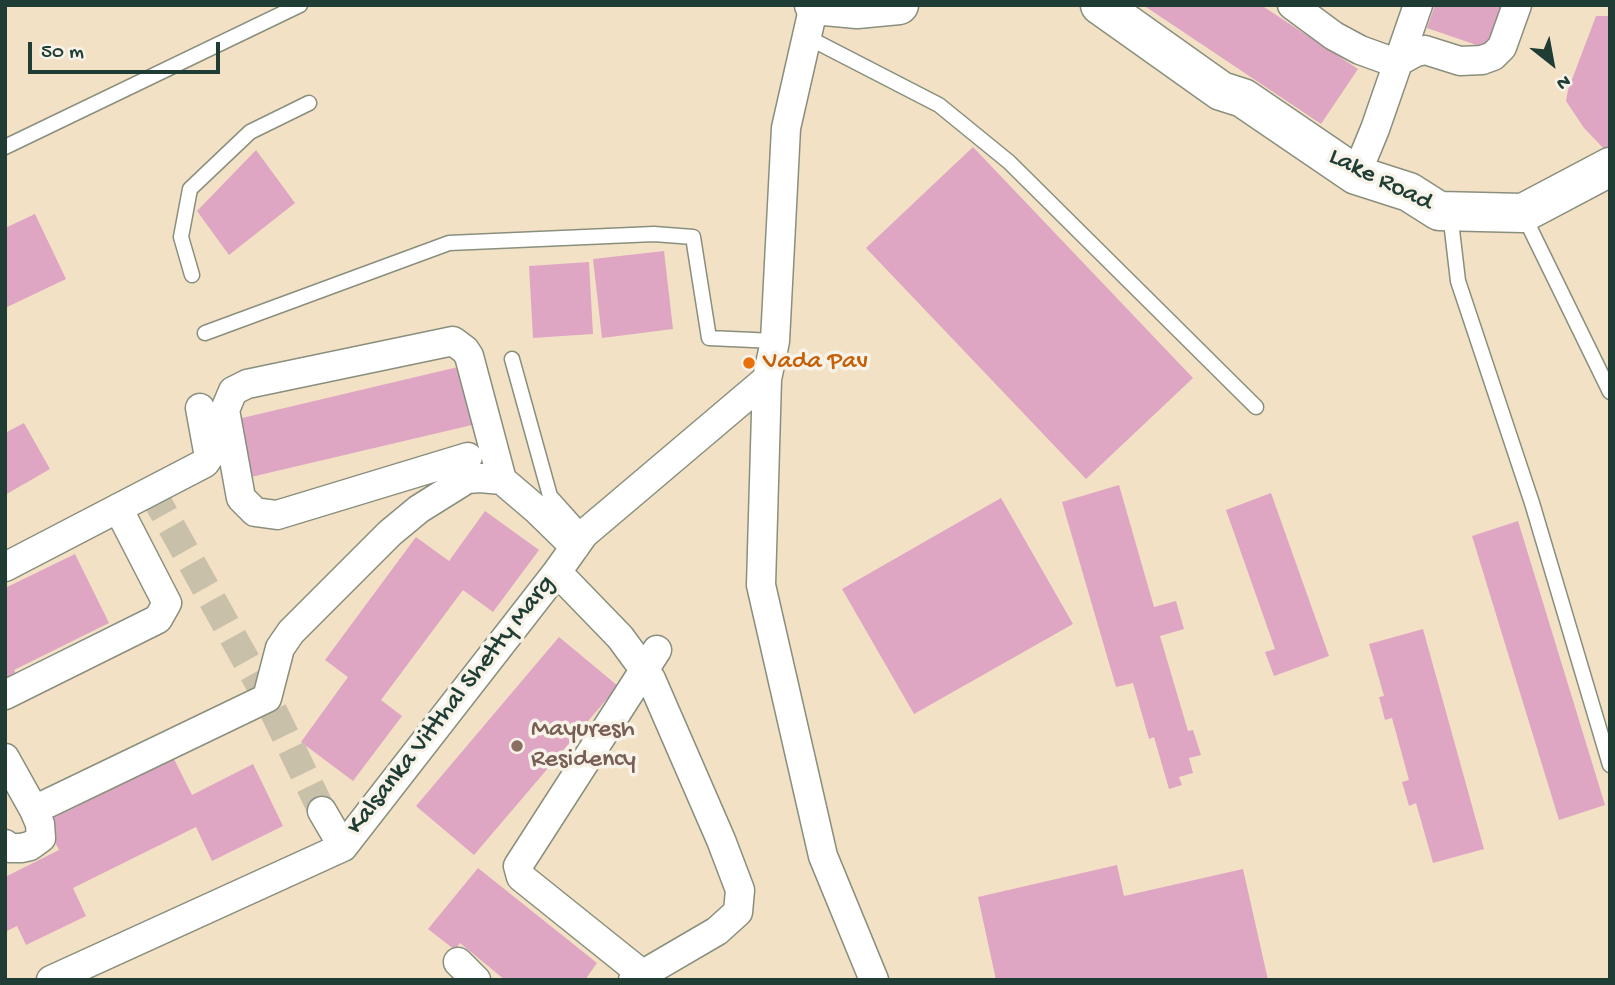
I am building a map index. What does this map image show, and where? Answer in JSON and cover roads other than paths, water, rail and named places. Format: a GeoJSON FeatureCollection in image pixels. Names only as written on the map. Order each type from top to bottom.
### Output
{"type":"FeatureCollection","features":[{"type":"Feature","properties":{"kind":"street"},"geometry":{"type":"LineString","coordinates":[[874,980],[822,856],[761,585],[767,379],[775,341],[786,128],[812,16],[899,5]]}},
{"type":"Feature","properties":{"kind":"street","name":"Lake Road"},"geometry":{"type":"LineString","coordinates":[[1100,5],[1221,91],[1233,108],[1352,176],[1367,201],[1404,218],[1445,211],[1523,213],[1610,167]]}},
{"type":"Feature","properties":{"kind":"street"},"geometry":{"type":"LineString","coordinates":[[1292,5],[1334,36],[1360,50],[1396,63],[1425,50],[1461,61],[1482,60],[1493,56],[1502,47],[1517,5]]}},
{"type":"Feature","properties":{"kind":"street"},"geometry":{"type":"LineString","coordinates":[[1352,176],[1375,130],[1418,5]]}},
{"type":"Feature","properties":{"kind":"street"},"geometry":{"type":"LineString","coordinates":[[1195,59],[1339,155],[1352,176]]}},
{"type":"Feature","properties":{"kind":"street"},"geometry":{"type":"LineString","coordinates":[[468,457],[277,516],[256,512],[241,498],[226,410],[233,391],[247,384],[453,341],[469,356],[502,480],[579,541]]}},
{"type":"Feature","properties":{"kind":"street","name":"Kalsanka Vitthal Shetty Marg"},"geometry":{"type":"LineString","coordinates":[[51,980],[343,847],[579,541],[767,379]]}},
{"type":"Feature","properties":{"kind":"street"},"geometry":{"type":"LineString","coordinates":[[5,567],[205,463],[209,457],[200,408]]}},
{"type":"Feature","properties":{"kind":"street"},"geometry":{"type":"LineString","coordinates":[[34,810],[267,698],[280,648],[292,632],[390,533],[419,509],[467,480],[502,480]]}},
{"type":"Feature","properties":{"kind":"street"},"geometry":{"type":"LineString","coordinates":[[5,695],[158,619],[167,603],[118,508]]}},
{"type":"Feature","properties":{"kind":"street"},"geometry":{"type":"LineString","coordinates":[[557,572],[620,637],[651,660]]}},
{"type":"Feature","properties":{"kind":"street"},"geometry":{"type":"LineString","coordinates":[[651,660],[651,678],[740,890],[738,912],[717,931],[638,977],[521,877],[518,866],[651,660]]}},
{"type":"Feature","properties":{"kind":"street"},"geometry":{"type":"LineString","coordinates":[[5,758],[34,810],[40,824],[41,838],[30,846],[20,848],[9,848],[5,844]]}},
{"type":"Feature","properties":{"kind":"street"},"geometry":{"type":"LineString","coordinates":[[322,811],[343,847]]}},
{"type":"Feature","properties":{"kind":"lane"},"geometry":{"type":"LineString","coordinates":[[5,147],[300,5]]}},
{"type":"Feature","properties":{"kind":"lane"},"geometry":{"type":"LineString","coordinates":[[812,16],[939,105],[1009,162],[1256,407]]}},
{"type":"Feature","properties":{"kind":"lane"},"geometry":{"type":"LineString","coordinates":[[192,275],[181,237],[190,189],[250,132],[309,103]]}},
{"type":"Feature","properties":{"kind":"lane"},"geometry":{"type":"LineString","coordinates":[[1445,211],[1458,281],[1532,503],[1610,765]]}},
{"type":"Feature","properties":{"kind":"lane"},"geometry":{"type":"LineString","coordinates":[[1523,213],[1610,392]]}},
{"type":"Feature","properties":{"kind":"lane"},"geometry":{"type":"LineString","coordinates":[[205,333],[449,243],[654,234],[693,237],[709,338],[775,341]]}},
{"type":"Feature","properties":{"kind":"lane"},"geometry":{"type":"LineString","coordinates":[[512,359],[551,496],[579,541]]}},
{"type":"Feature","properties":{"kind":"tunnel"},"geometry":{"type":"LineString","coordinates":[[151,490],[267,698],[322,811]]}},
{"type":"Feature","properties":{"kind":"place","name":"Vada Pav"},"geometry":{"type":"Point","coordinates":[749,363]}},
{"type":"Feature","properties":{"kind":"place","name":"Mayuresh Residency"},"geometry":{"type":"Point","coordinates":[517,746]}}]}
